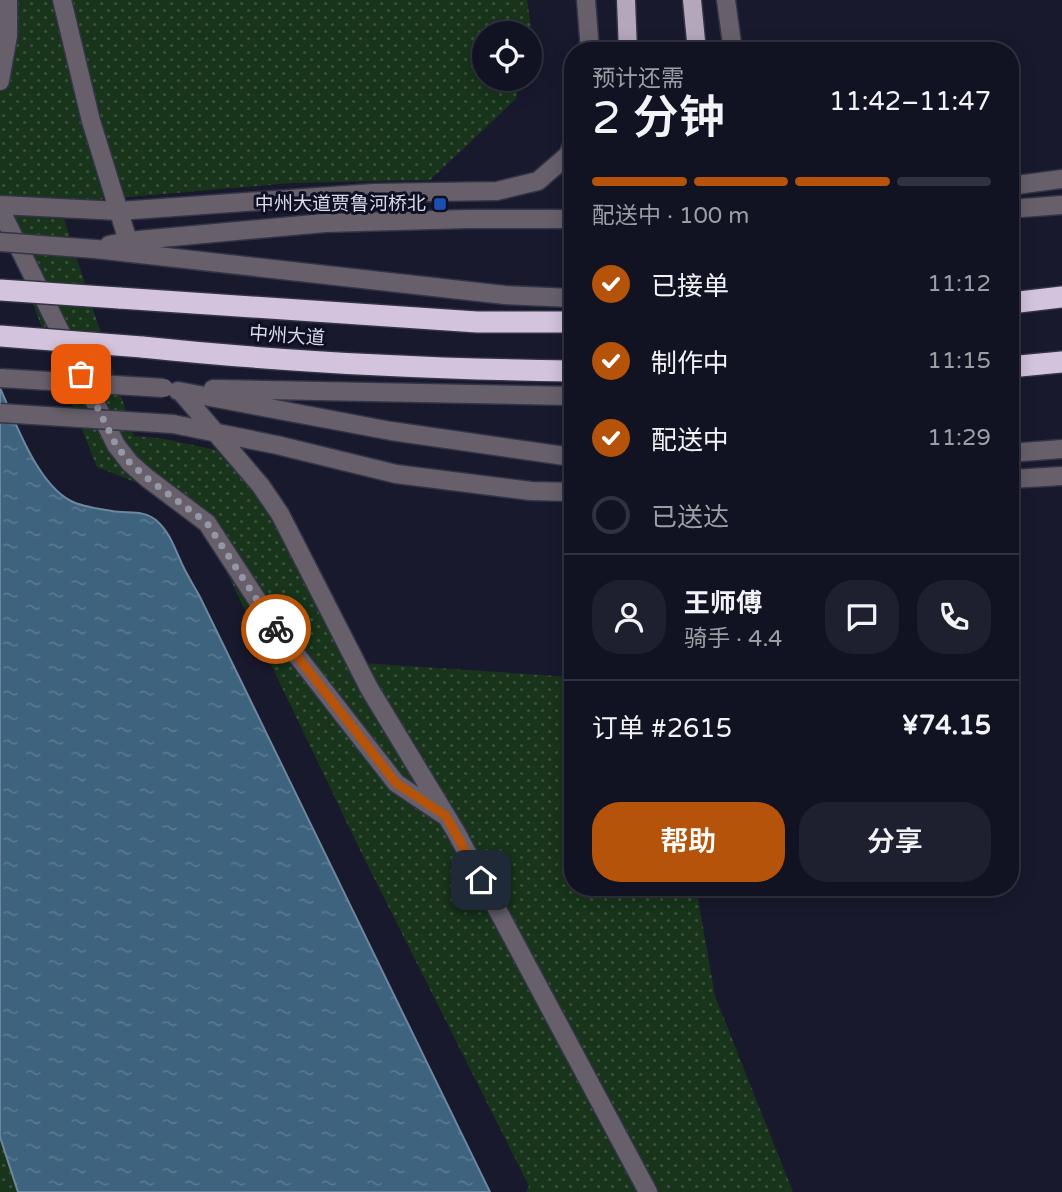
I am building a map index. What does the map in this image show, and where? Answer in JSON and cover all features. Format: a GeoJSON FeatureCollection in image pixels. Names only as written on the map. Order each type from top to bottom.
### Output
{"type":"FeatureCollection","features":[{"type":"Feature","properties":{"kind":"highway","name":"中州大道"},"geometry":{"type":"LineString","coordinates":[[0,290],[477,322],[564,322]]}},
{"type":"Feature","properties":{"kind":"highway"},"geometry":{"type":"LineString","coordinates":[[1019,302],[1062,297]]}},
{"type":"Feature","properties":{"kind":"highway","name":"中州大道"},"geometry":{"type":"LineString","coordinates":[[0,336],[397,366],[564,371]]}},
{"type":"Feature","properties":{"kind":"highway"},"geometry":{"type":"LineString","coordinates":[[1019,366],[1062,362]]}},
{"type":"Feature","properties":{"kind":"main road"},"geometry":{"type":"LineString","coordinates":[[626,0],[628,42]]}},
{"type":"Feature","properties":{"kind":"main road"},"geometry":{"type":"LineString","coordinates":[[692,0],[696,42]]}},
{"type":"Feature","properties":{"kind":"street"},"geometry":{"type":"LineString","coordinates":[[0,81],[8,36],[8,0]]}},
{"type":"Feature","properties":{"kind":"street"},"geometry":{"type":"LineString","coordinates":[[62,0],[85,98],[128,241]]}},
{"type":"Feature","properties":{"kind":"street"},"geometry":{"type":"LineString","coordinates":[[586,0],[589,42]]}},
{"type":"Feature","properties":{"kind":"street"},"geometry":{"type":"LineString","coordinates":[[726,0],[732,42]]}},
{"type":"Feature","properties":{"kind":"street"},"geometry":{"type":"LineString","coordinates":[[446,816],[396,783],[274,626],[207,523],[147,478],[130,463],[116,445],[0,207],[119,211],[374,193],[497,191],[538,181],[564,158]]}},
{"type":"Feature","properties":{"kind":"street"},"geometry":{"type":"LineString","coordinates":[[1019,185],[1062,179]]}},
{"type":"Feature","properties":{"kind":"street"},"geometry":{"type":"LineString","coordinates":[[1019,208],[1062,205]]}},
{"type":"Feature","properties":{"kind":"street"},"geometry":{"type":"LineString","coordinates":[[96,249],[128,241],[324,223],[564,219]]}},
{"type":"Feature","properties":{"kind":"street"},"geometry":{"type":"LineString","coordinates":[[0,242],[96,249],[505,295],[564,298]]}},
{"type":"Feature","properties":{"kind":"street"},"geometry":{"type":"LineString","coordinates":[[1019,300],[1062,285]]}},
{"type":"Feature","properties":{"kind":"street"},"geometry":{"type":"LineString","coordinates":[[0,378],[173,390],[564,396]]}},
{"type":"Feature","properties":{"kind":"street"},"geometry":{"type":"LineString","coordinates":[[173,390],[220,435],[261,485],[280,514],[369,688],[446,816],[648,1192]]}},
{"type":"Feature","properties":{"kind":"street"},"geometry":{"type":"LineString","coordinates":[[173,390],[391,431],[564,456]]}},
{"type":"Feature","properties":{"kind":"street"},"geometry":{"type":"LineString","coordinates":[[0,413],[173,424],[277,445],[396,474],[531,491],[564,492]]}},
{"type":"Feature","properties":{"kind":"street"},"geometry":{"type":"LineString","coordinates":[[1019,452],[1062,449]]}},
{"type":"Feature","properties":{"kind":"street"},"geometry":{"type":"LineString","coordinates":[[1019,478],[1062,476]]}},
{"type":"Feature","properties":{"kind":"green space"},"geometry":{"type":"Polygon","coordinates":[[[0,0],[527,0],[530,21],[472,21],[472,91],[518,91],[516,99],[430,180],[292,183],[59,203],[134,436],[165,439],[238,455],[362,663],[564,676],[564,896],[698,896],[715,996],[793,1192],[526,1192],[529,1186],[361,852],[204,525],[145,486],[97,467],[0,221],[0,0]]]}},
{"type":"Feature","properties":{"kind":"green space"},"geometry":{"type":"Polygon","coordinates":[[[0,1137],[18,1192],[0,1192],[0,1137]]]}},
{"type":"Feature","properties":{"kind":"water"},"geometry":{"type":"Polygon","coordinates":[[[0,388],[28,450],[59,493],[86,506],[148,515],[162,526],[169,536],[490,1192],[18,1192],[0,1137],[0,388]]]}},
{"type":"Feature","properties":{"kind":"way so far"},"geometry":{"type":"LineString","coordinates":[[81,374],[116,445],[130,463],[147,478],[207,523],[276,629]]}},
{"type":"Feature","properties":{"kind":"place","name":"中州大道贾鲁河桥北"},"geometry":{"type":"Point","coordinates":[440,204]}},
{"type":"Feature","properties":{"kind":"route"},"geometry":{"type":"LineString","coordinates":[[276,629],[396,783],[446,816],[481,880]]}}]}
